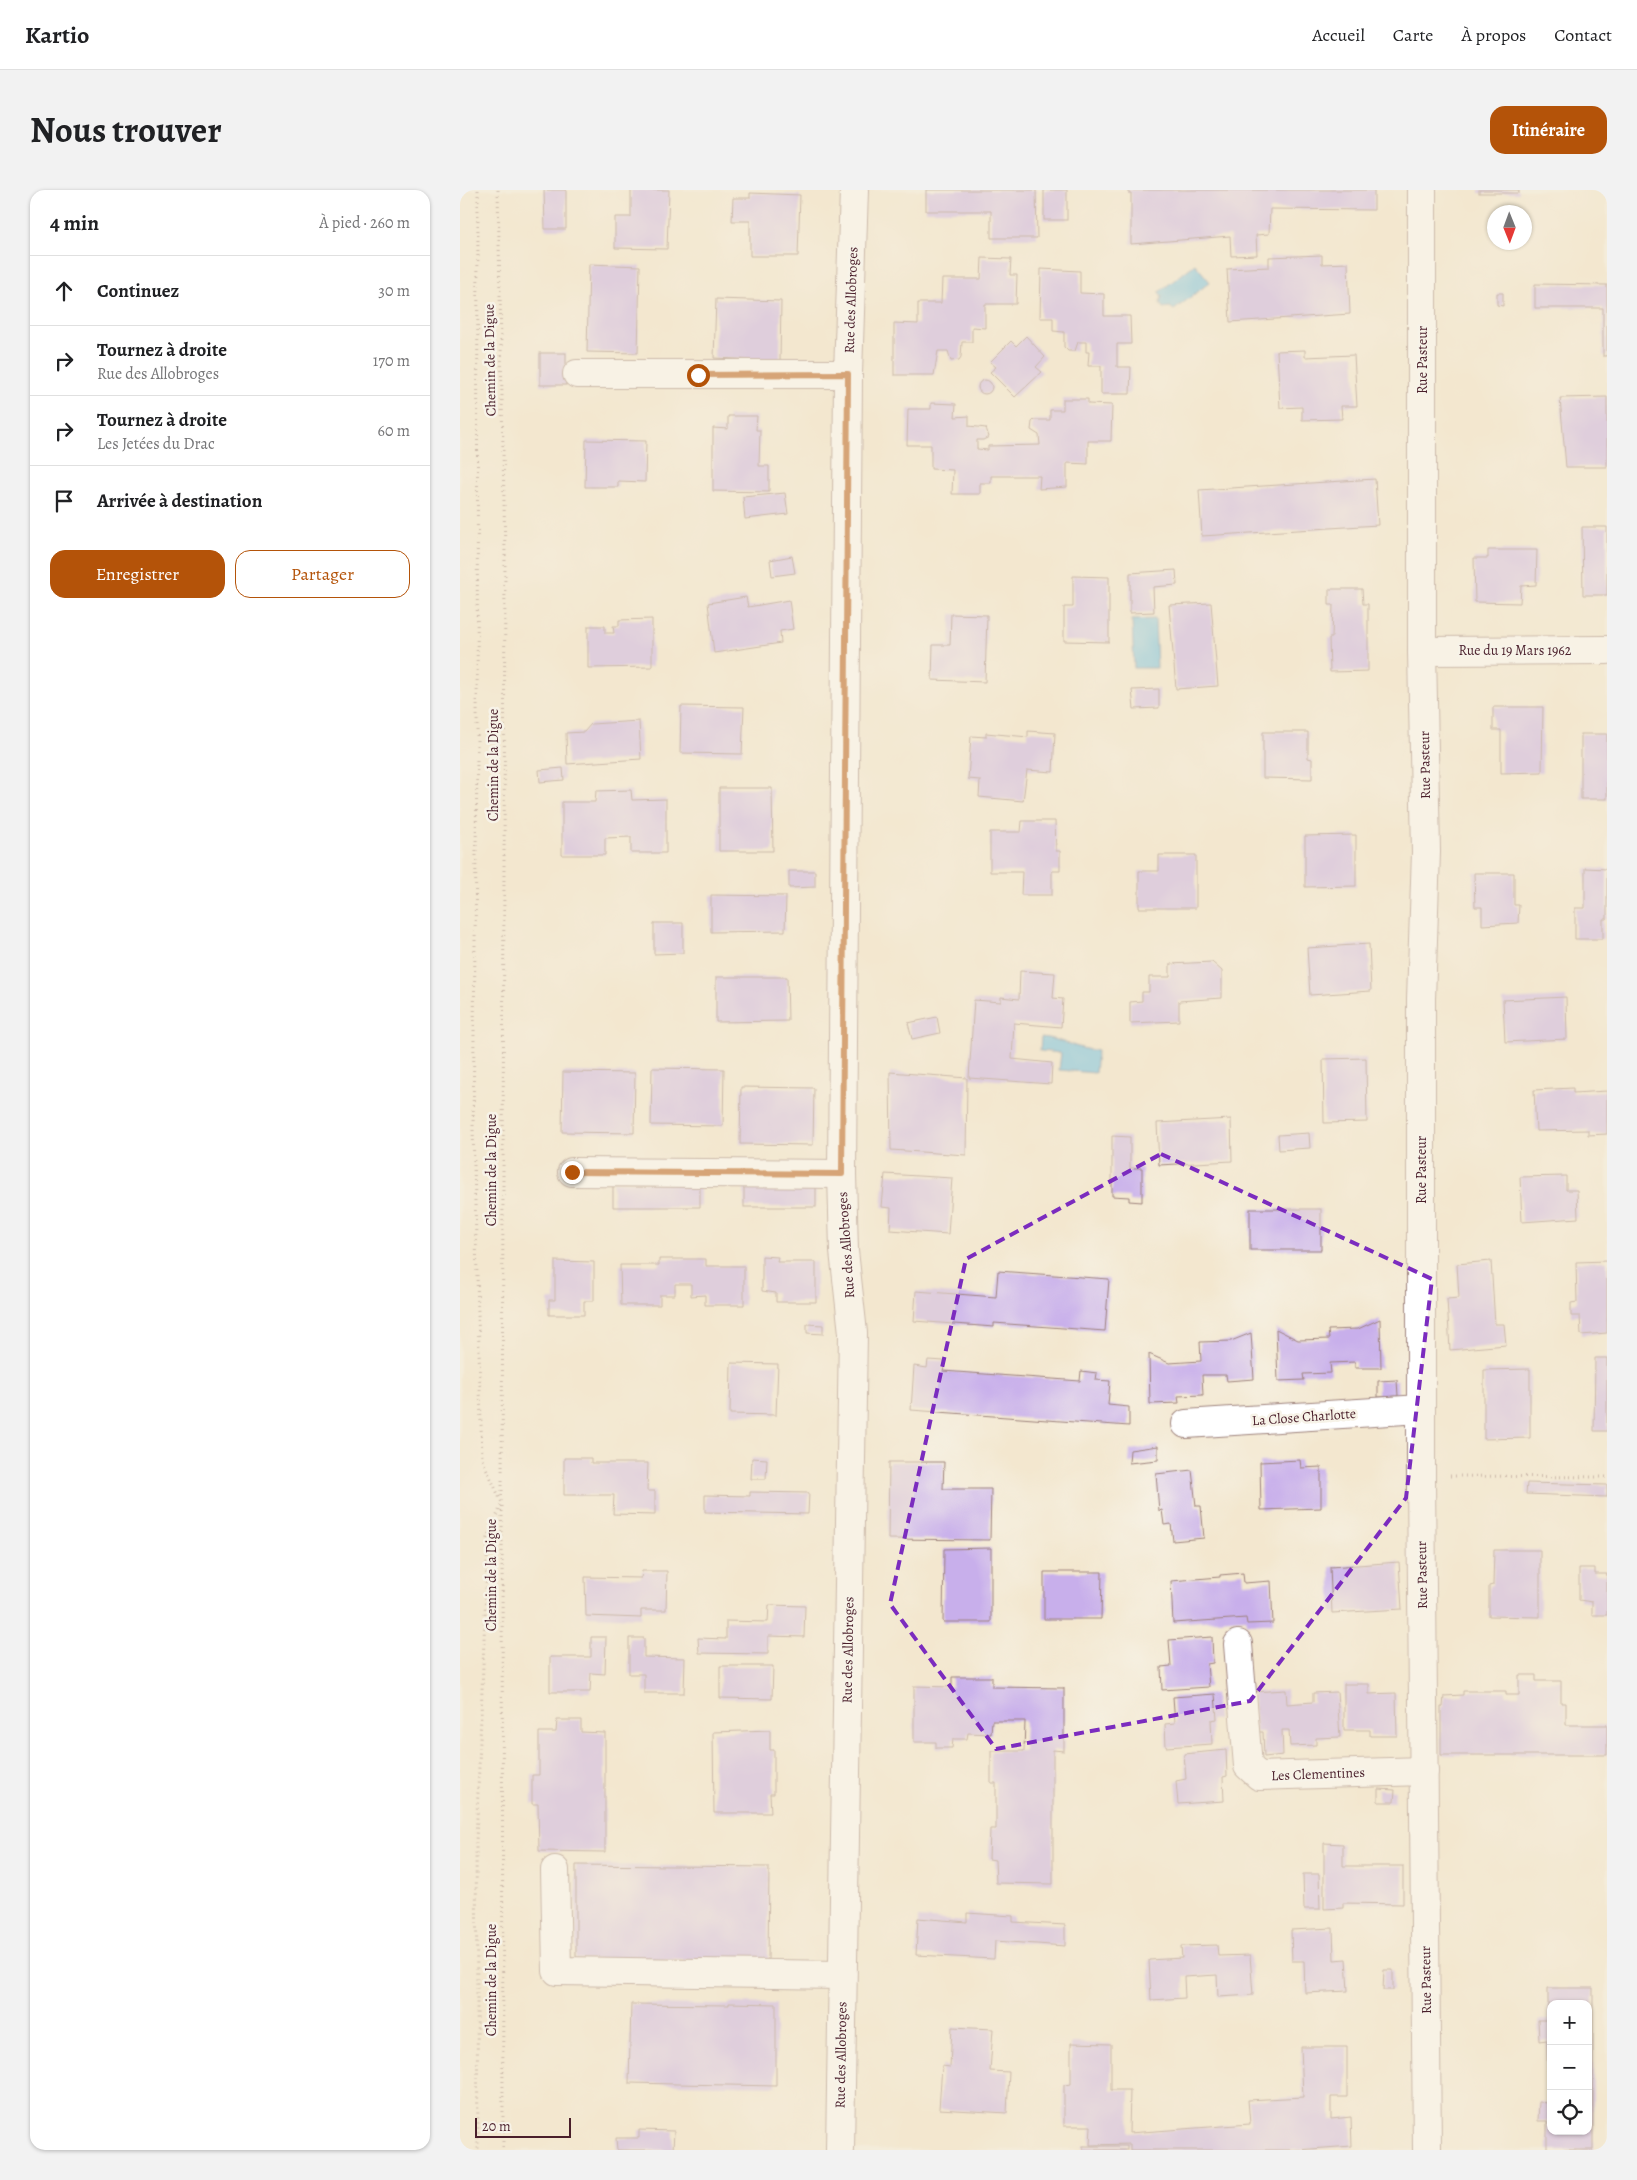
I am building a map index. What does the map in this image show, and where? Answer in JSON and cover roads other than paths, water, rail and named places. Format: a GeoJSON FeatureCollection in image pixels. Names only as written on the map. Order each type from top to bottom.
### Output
{"type":"FeatureCollection","features":[{"type":"Feature","properties":{"kind":"street","name":"Rue des Allobroges"},"geometry":{"type":"LineString","coordinates":[[840,2150],[853,1333],[844,1252],[842,1174],[848,374],[854,190]]}},
{"type":"Feature","properties":{"kind":"street","name":"Rue Pasteur"},"geometry":{"type":"LineString","coordinates":[[1422,190],[1422,651],[1426,852],[1422,999],[1421,1409],[1427,2150]]}},
{"type":"Feature","properties":{"kind":"street"},"geometry":{"type":"LineString","coordinates":[[577,374],[848,374]]}},
{"type":"Feature","properties":{"kind":"street","name":"Rue du 19 Mars 1962"},"geometry":{"type":"LineString","coordinates":[[1422,651],[1607,650]]}},
{"type":"Feature","properties":{"kind":"street"},"geometry":{"type":"LineString","coordinates":[[572,1172],[842,1174]]}},
{"type":"Feature","properties":{"kind":"street","name":"La Close Charlotte"},"geometry":{"type":"LineString","coordinates":[[1186,1424],[1421,1409]]}},
{"type":"Feature","properties":{"kind":"street","name":"Les Clementines"},"geometry":{"type":"LineString","coordinates":[[1238,1644],[1248,1766],[1259,1776],[1424,1771]]}},
{"type":"Feature","properties":{"kind":"street"},"geometry":{"type":"LineString","coordinates":[[555,1870],[557,1971],[842,1975]]}},
{"type":"Feature","properties":{"kind":"water"},"geometry":{"type":"Polygon","coordinates":[[[1195,264],[1210,282],[1174,310],[1170,307],[1163,308],[1160,303],[1162,296],[1159,292],[1195,264]]]}},
{"type":"Feature","properties":{"kind":"water"},"geometry":{"type":"Polygon","coordinates":[[[1155,619],[1157,668],[1134,668],[1132,620],[1155,619]]]}},
{"type":"Feature","properties":{"kind":"water"},"geometry":{"type":"Polygon","coordinates":[[[1041,1037],[1097,1051],[1095,1073],[1059,1070],[1061,1053],[1040,1051],[1041,1037]]]}}]}
